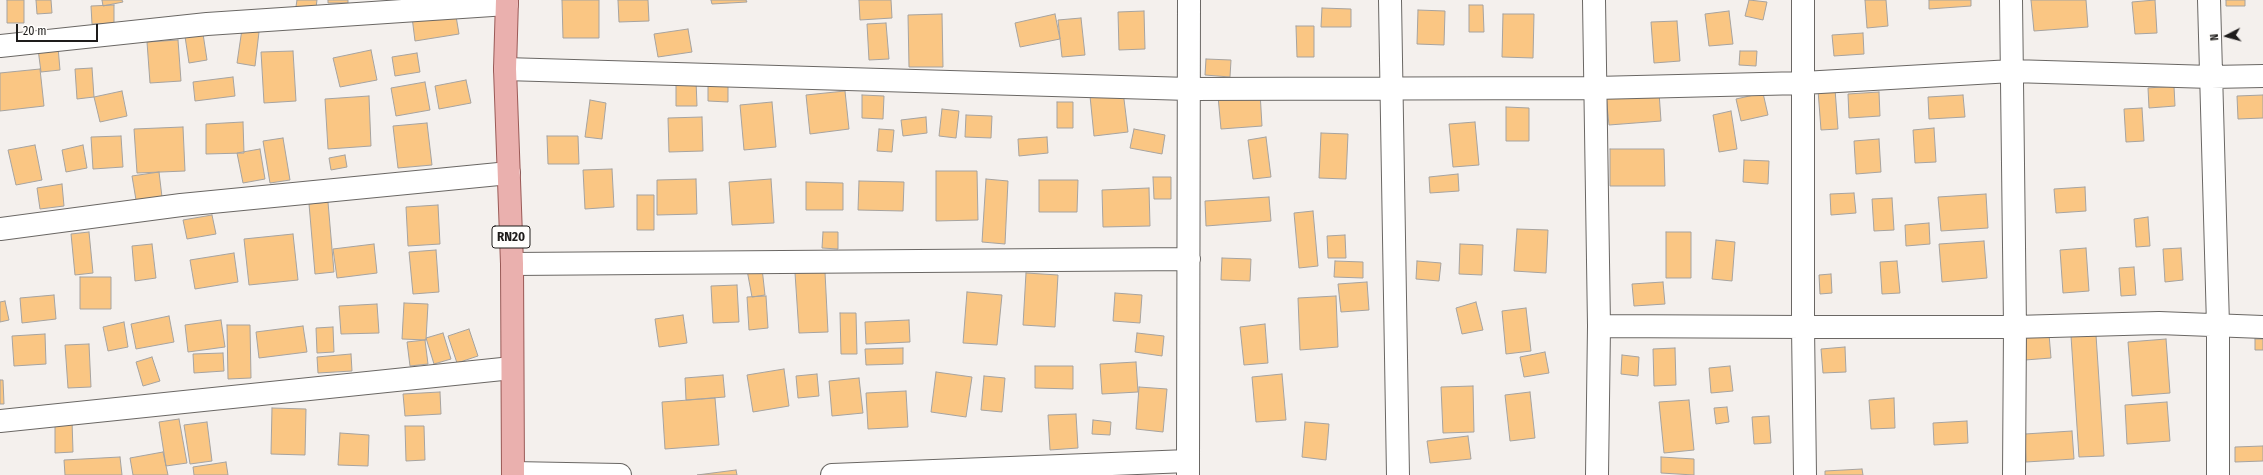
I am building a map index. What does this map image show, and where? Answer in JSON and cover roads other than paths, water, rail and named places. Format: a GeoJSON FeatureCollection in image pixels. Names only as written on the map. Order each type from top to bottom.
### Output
{"type":"FeatureCollection","features":[{"type":"Feature","properties":{"kind":"main road","name":"RN20"},"geometry":{"type":"LineString","coordinates":[[507,2],[505,69],[512,264],[513,474]]}},
{"type":"Feature","properties":{"kind":"street"},"geometry":{"type":"LineString","coordinates":[[832,475],[1188,468],[1189,0]]}},
{"type":"Feature","properties":{"kind":"street"},"geometry":{"type":"LineString","coordinates":[[1390,0],[1398,475]]}},
{"type":"Feature","properties":{"kind":"street"},"geometry":{"type":"LineString","coordinates":[[1594,0],[1599,326],[1597,475]]}},
{"type":"Feature","properties":{"kind":"street"},"geometry":{"type":"LineString","coordinates":[[1803,0],[1803,327],[1805,475]]}},
{"type":"Feature","properties":{"kind":"street"},"geometry":{"type":"LineString","coordinates":[[2011,0],[2015,328],[2014,475]]}},
{"type":"Feature","properties":{"kind":"street"},"geometry":{"type":"LineString","coordinates":[[2209,0],[2218,325],[2218,475]]}},
{"type":"Feature","properties":{"kind":"street"},"geometry":{"type":"LineString","coordinates":[[0,46],[207,24],[507,2]]}},
{"type":"Feature","properties":{"kind":"street"},"geometry":{"type":"LineString","coordinates":[[505,69],[1189,89],[1595,88],[1803,83],[2012,71],[2211,77],[2263,76]]}},
{"type":"Feature","properties":{"kind":"street"},"geometry":{"type":"LineString","coordinates":[[0,229],[181,205],[509,173]]}},
{"type":"Feature","properties":{"kind":"street"},"geometry":{"type":"LineString","coordinates":[[512,264],[1189,259]]}},
{"type":"Feature","properties":{"kind":"street"},"geometry":{"type":"LineString","coordinates":[[1599,326],[2015,328],[2159,323],[2263,326]]}},
{"type":"Feature","properties":{"kind":"street"},"geometry":{"type":"LineString","coordinates":[[0,422],[512,368]]}},
{"type":"Feature","properties":{"kind":"street"},"geometry":{"type":"LineString","coordinates":[[513,474],[620,475]]}}]}
